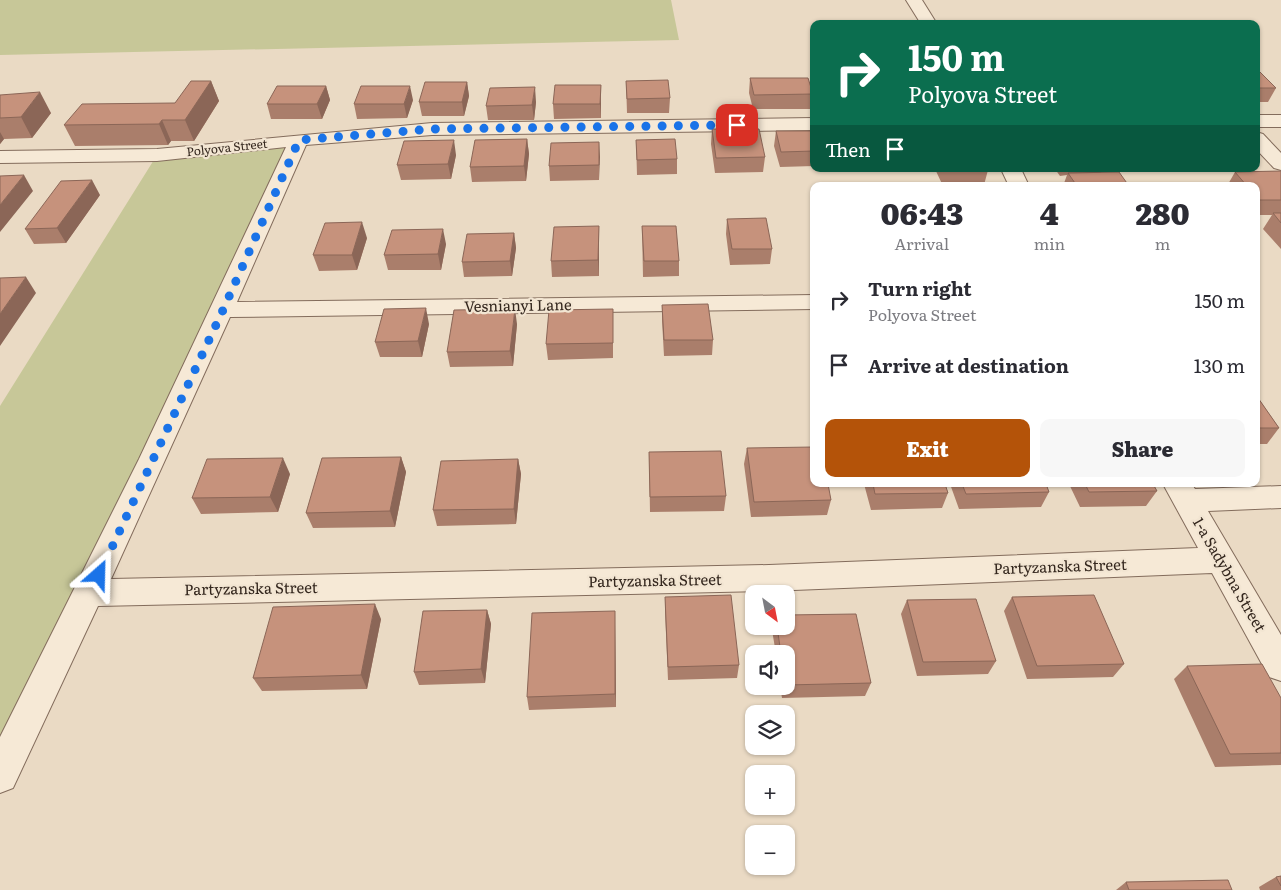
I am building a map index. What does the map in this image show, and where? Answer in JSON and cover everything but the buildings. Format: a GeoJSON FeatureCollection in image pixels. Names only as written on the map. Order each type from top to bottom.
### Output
{"type":"FeatureCollection","features":[{"type":"Feature","properties":{"kind":"street"},"geometry":{"type":"LineString","coordinates":[[914,0],[926,20]]}},
{"type":"Feature","properties":{"kind":"street"},"geometry":{"type":"LineString","coordinates":[[1260,121],[1281,121]]}},
{"type":"Feature","properties":{"kind":"street","name":"Polyova Street"},"geometry":{"type":"LineString","coordinates":[[0,157],[157,155],[299,140],[432,129],[810,124]]}},
{"type":"Feature","properties":{"kind":"street"},"geometry":{"type":"LineString","coordinates":[[0,775],[90,593],[223,310],[299,140]]}},
{"type":"Feature","properties":{"kind":"street"},"geometry":{"type":"LineString","coordinates":[[1260,142],[1281,164]]}},
{"type":"Feature","properties":{"kind":"street","name":"Vesnianyi Lane"},"geometry":{"type":"LineString","coordinates":[[223,310],[810,302]]}},
{"type":"Feature","properties":{"kind":"street"},"geometry":{"type":"LineString","coordinates":[[1181,492],[1281,497]]}},
{"type":"Feature","properties":{"kind":"street","name":"1-a Sadybna Street"},"geometry":{"type":"LineString","coordinates":[[1181,492],[1281,666]]}},
{"type":"Feature","properties":{"kind":"street","name":"Partyzanska Street"},"geometry":{"type":"LineString","coordinates":[[90,593],[769,578],[1220,560]]}},
{"type":"Feature","properties":{"kind":"green space"},"geometry":{"type":"Polygon","coordinates":[[[0,0],[671,0],[679,40],[0,55],[0,0]]]}},
{"type":"Feature","properties":{"kind":"green space"},"geometry":{"type":"Polygon","coordinates":[[[299,140],[0,775],[0,406],[157,155],[299,140]]]}},
{"type":"Feature","properties":{"kind":"route"},"geometry":{"type":"LineString","coordinates":[[99,575],[223,310],[299,140],[432,129],[737,125]]}}]}
